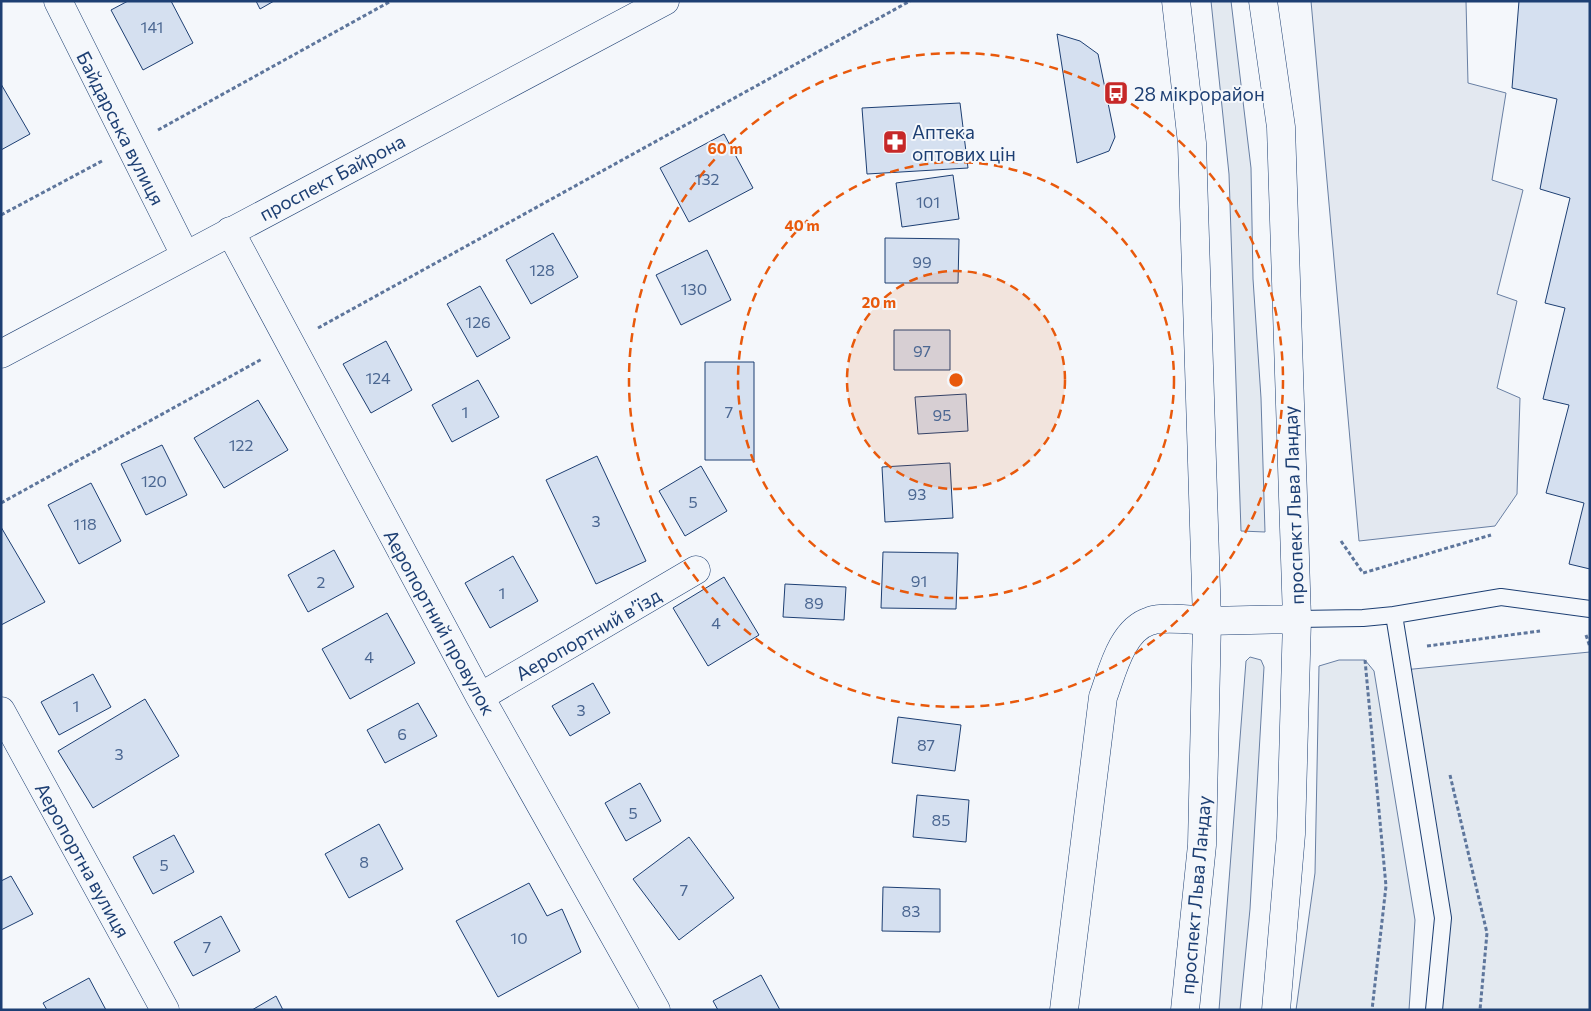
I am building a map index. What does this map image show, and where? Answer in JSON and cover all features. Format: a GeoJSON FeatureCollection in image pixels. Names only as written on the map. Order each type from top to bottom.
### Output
{"type":"FeatureCollection","features":[{"type":"Feature","properties":{"kind":"main road","name":"Байдарська вулиця"},"geometry":{"type":"LineString","coordinates":[[58,1],[185,255]]}},
{"type":"Feature","properties":{"kind":"main road","name":"проспект Байрона"},"geometry":{"type":"LineString","coordinates":[[1,354],[664,1]]}},
{"type":"Feature","properties":{"kind":"main road","name":"проспект Льва Ландау"},"geometry":{"type":"LineString","coordinates":[[1176,1],[1192,143],[1207,621],[1202,845],[1185,1010]]}},
{"type":"Feature","properties":{"kind":"main road","name":"проспект Льва Ландау"},"geometry":{"type":"LineString","coordinates":[[1263,1],[1281,127],[1297,620],[1291,834],[1276,1010]]}},
{"type":"Feature","properties":{"kind":"main road","name":"Аеропортний провулок"},"geometry":{"type":"LineString","coordinates":[[230,231],[480,697],[656,1010]]}},
{"type":"Feature","properties":{"kind":"main road","name":"Аеропортний в’їзд"},"geometry":{"type":"LineString","coordinates":[[480,697],[696,570]]}},
{"type":"Feature","properties":{"kind":"main road"},"geometry":{"type":"LineString","coordinates":[[1064,1010],[1103,697],[1127,639],[1136,628],[1150,621],[1297,620]]}},
{"type":"Feature","properties":{"kind":"main road","name":"Аеропортна вулиця"},"geometry":{"type":"LineString","coordinates":[[1,711],[165,1010]]}},
{"type":"Feature","properties":{"kind":"lane"},"geometry":{"type":"LineString","coordinates":[[1297,620],[1394,615],[1501,597],[1590,609]]}},
{"type":"Feature","properties":{"kind":"lane"},"geometry":{"type":"LineString","coordinates":[[1394,615],[1443,918],[1434,1010]]}},
{"type":"Feature","properties":{"kind":"path"},"geometry":{"type":"LineString","coordinates":[[1,215],[391,1]]}},
{"type":"Feature","properties":{"kind":"path"},"geometry":{"type":"LineString","coordinates":[[1,503],[910,1]]}},
{"type":"Feature","properties":{"kind":"path"},"geometry":{"type":"LineString","coordinates":[[1341,541],[1363,573],[1492,535]]}},
{"type":"Feature","properties":{"kind":"path"},"geometry":{"type":"LineString","coordinates":[[1420,647],[1544,631]]}},
{"type":"Feature","properties":{"kind":"path"},"geometry":{"type":"LineString","coordinates":[[1365,660],[1386,886],[1372,1010]]}},
{"type":"Feature","properties":{"kind":"path"},"geometry":{"type":"LineString","coordinates":[[1450,773],[1487,933],[1480,1010]]}},
{"type":"Feature","properties":{"kind":"shaded area"},"geometry":{"type":"Polygon","coordinates":[[[1211,1],[1231,1],[1251,168],[1253,279],[1261,398],[1265,532],[1241,531],[1229,174],[1211,1]]]}},
{"type":"Feature","properties":{"kind":"shaded area"},"geometry":{"type":"Polygon","coordinates":[[[1311,1],[1466,1],[1468,83],[1506,93],[1492,180],[1523,190],[1497,294],[1517,301],[1497,388],[1520,398],[1517,494],[1495,526],[1359,541],[1311,1]]]}},
{"type":"Feature","properties":{"kind":"shaded area"},"geometry":{"type":"Polygon","coordinates":[[[1590,652],[1590,1010],[1434,1010],[1443,918],[1403,670],[1590,652]]]}},
{"type":"Feature","properties":{"kind":"shaded area"},"geometry":{"type":"Polygon","coordinates":[[[1250,657],[1261,660],[1264,667],[1250,909],[1240,1010],[1219,1010],[1246,661],[1250,657]]]}},
{"type":"Feature","properties":{"kind":"shaded area"},"geometry":{"type":"Polygon","coordinates":[[[1339,660],[1365,660],[1374,671],[1415,920],[1409,1010],[1296,1010],[1315,873],[1319,666],[1339,660]]]}},
{"type":"Feature","properties":{"kind":"building"},"geometry":{"type":"Polygon","coordinates":[[[128,1],[171,1],[193,43],[143,70],[111,10],[128,1]]]}},
{"type":"Feature","properties":{"kind":"building"},"geometry":{"type":"Polygon","coordinates":[[[256,1],[274,1],[260,9],[256,1]]]}},
{"type":"Feature","properties":{"kind":"building"},"geometry":{"type":"Polygon","coordinates":[[[1519,1],[1590,1],[1590,569],[1569,564],[1584,503],[1546,493],[1569,405],[1543,399],[1565,308],[1545,303],[1570,198],[1540,189],[1557,99],[1512,88],[1519,1]]]}},
{"type":"Feature","properties":{"kind":"building"},"geometry":{"type":"Polygon","coordinates":[[[1057,34],[1080,41],[1098,54],[1115,137],[1109,151],[1077,163],[1057,34]]]}},
{"type":"Feature","properties":{"kind":"building"},"geometry":{"type":"Polygon","coordinates":[[[1,84],[30,134],[1,150],[1,84]]]}},
{"type":"Feature","properties":{"kind":"building"},"geometry":{"type":"Polygon","coordinates":[[[960,103],[968,168],[867,174],[862,108],[960,103]]]}},
{"type":"Feature","properties":{"kind":"building"},"geometry":{"type":"Polygon","coordinates":[[[724,134],[753,188],[689,222],[660,168],[724,134]]]}},
{"type":"Feature","properties":{"kind":"building"},"geometry":{"type":"Polygon","coordinates":[[[953,175],[959,219],[902,227],[896,183],[953,175]]]}},
{"type":"Feature","properties":{"kind":"building"},"geometry":{"type":"Polygon","coordinates":[[[553,233],[578,277],[531,304],[506,260],[553,233]]]}},
{"type":"Feature","properties":{"kind":"building"},"geometry":{"type":"Polygon","coordinates":[[[885,238],[959,239],[958,283],[885,283],[885,238]]]}},
{"type":"Feature","properties":{"kind":"building"},"geometry":{"type":"Polygon","coordinates":[[[707,250],[731,300],[681,325],[656,275],[707,250]]]}},
{"type":"Feature","properties":{"kind":"building"},"geometry":{"type":"Polygon","coordinates":[[[480,286],[510,338],[477,357],[447,304],[480,286]]]}},
{"type":"Feature","properties":{"kind":"building"},"geometry":{"type":"Polygon","coordinates":[[[894,330],[950,330],[950,370],[894,370],[894,330]]]}},
{"type":"Feature","properties":{"kind":"building"},"geometry":{"type":"Polygon","coordinates":[[[386,341],[412,390],[371,413],[343,364],[386,341]]]}},
{"type":"Feature","properties":{"kind":"building"},"geometry":{"type":"Polygon","coordinates":[[[705,362],[754,362],[754,460],[705,460],[705,362]]]}},
{"type":"Feature","properties":{"kind":"building"},"geometry":{"type":"Polygon","coordinates":[[[478,380],[499,417],[452,442],[432,405],[478,380]]]}},
{"type":"Feature","properties":{"kind":"building"},"geometry":{"type":"Polygon","coordinates":[[[966,394],[968,431],[918,434],[915,397],[966,394]]]}},
{"type":"Feature","properties":{"kind":"building"},"geometry":{"type":"Polygon","coordinates":[[[258,400],[288,450],[224,488],[194,438],[258,400]]]}},
{"type":"Feature","properties":{"kind":"building"},"geometry":{"type":"Polygon","coordinates":[[[162,445],[187,495],[146,515],[121,464],[162,445]]]}},
{"type":"Feature","properties":{"kind":"building"},"geometry":{"type":"Polygon","coordinates":[[[597,456],[646,561],[596,584],[546,480],[597,456]]]}},
{"type":"Feature","properties":{"kind":"building"},"geometry":{"type":"Polygon","coordinates":[[[950,463],[953,518],[885,522],[882,467],[950,463]]]}},
{"type":"Feature","properties":{"kind":"building"},"geometry":{"type":"Polygon","coordinates":[[[701,466],[727,511],[685,536],[659,491],[701,466]]]}},
{"type":"Feature","properties":{"kind":"building"},"geometry":{"type":"Polygon","coordinates":[[[91,483],[121,541],[79,564],[48,505],[91,483]]]}},
{"type":"Feature","properties":{"kind":"building"},"geometry":{"type":"Polygon","coordinates":[[[1,527],[45,602],[1,625],[1,527]]]}},
{"type":"Feature","properties":{"kind":"building"},"geometry":{"type":"Polygon","coordinates":[[[334,550],[354,587],[308,612],[288,575],[334,550]]]}},
{"type":"Feature","properties":{"kind":"building"},"geometry":{"type":"Polygon","coordinates":[[[883,552],[958,553],[956,609],[881,608],[883,552]]]}},
{"type":"Feature","properties":{"kind":"building"},"geometry":{"type":"Polygon","coordinates":[[[513,556],[538,601],[490,628],[465,583],[513,556]]]}},
{"type":"Feature","properties":{"kind":"building"},"geometry":{"type":"Polygon","coordinates":[[[724,577],[759,635],[708,666],[673,608],[724,577]]]}},
{"type":"Feature","properties":{"kind":"building"},"geometry":{"type":"Polygon","coordinates":[[[785,584],[846,587],[844,620],[783,617],[785,584]]]}},
{"type":"Feature","properties":{"kind":"building"},"geometry":{"type":"Polygon","coordinates":[[[387,613],[415,663],[350,699],[322,649],[387,613]]]}},
{"type":"Feature","properties":{"kind":"building"},"geometry":{"type":"Polygon","coordinates":[[[93,674],[111,707],[59,735],[41,702],[93,674]]]}},
{"type":"Feature","properties":{"kind":"building"},"geometry":{"type":"Polygon","coordinates":[[[593,683],[610,713],[570,736],[552,706],[593,683]]]}},
{"type":"Feature","properties":{"kind":"building"},"geometry":{"type":"Polygon","coordinates":[[[145,699],[179,756],[93,808],[58,751],[145,699]]]}},
{"type":"Feature","properties":{"kind":"building"},"geometry":{"type":"Polygon","coordinates":[[[418,703],[437,736],[385,763],[367,730],[418,703]]]}},
{"type":"Feature","properties":{"kind":"building"},"geometry":{"type":"Polygon","coordinates":[[[898,717],[961,725],[955,771],[892,763],[898,717]]]}},
{"type":"Feature","properties":{"kind":"building"},"geometry":{"type":"Polygon","coordinates":[[[640,783],[661,821],[626,841],[605,803],[640,783]]]}},
{"type":"Feature","properties":{"kind":"building"},"geometry":{"type":"Polygon","coordinates":[[[917,795],[969,800],[966,842],[913,837],[917,795]]]}},
{"type":"Feature","properties":{"kind":"building"},"geometry":{"type":"Polygon","coordinates":[[[379,824],[403,869],[349,898],[325,854],[379,824]]]}},
{"type":"Feature","properties":{"kind":"building"},"geometry":{"type":"Polygon","coordinates":[[[174,835],[194,872],[153,894],[133,857],[174,835]]]}},
{"type":"Feature","properties":{"kind":"building"},"geometry":{"type":"Polygon","coordinates":[[[689,837],[734,898],[679,940],[633,879],[689,837]]]}},
{"type":"Feature","properties":{"kind":"building"},"geometry":{"type":"Polygon","coordinates":[[[11,876],[33,914],[1,930],[1,881],[11,876]]]}},
{"type":"Feature","properties":{"kind":"building"},"geometry":{"type":"Polygon","coordinates":[[[529,883],[547,916],[562,909],[581,952],[498,997],[456,921],[529,883]]]}},
{"type":"Feature","properties":{"kind":"building"},"geometry":{"type":"Polygon","coordinates":[[[883,887],[940,889],[940,932],[882,931],[883,887]]]}},
{"type":"Feature","properties":{"kind":"building"},"geometry":{"type":"Polygon","coordinates":[[[221,916],[240,951],[193,976],[174,942],[221,916]]]}},
{"type":"Feature","properties":{"kind":"building"},"geometry":{"type":"Polygon","coordinates":[[[761,975],[780,1010],[718,1010],[713,1001],[761,975]]]}},
{"type":"Feature","properties":{"kind":"building"},"geometry":{"type":"Polygon","coordinates":[[[89,978],[106,1010],[47,1010],[43,1003],[89,978]]]}},
{"type":"Feature","properties":{"kind":"building"},"geometry":{"type":"Polygon","coordinates":[[[276,996],[283,1010],[252,1010],[276,996]]]}},
{"type":"Feature","properties":{"kind":"place","name":"28 мікрорайон"},"geometry":{"type":"Point","coordinates":[1116,93]}},
{"type":"Feature","properties":{"kind":"place","name":"Аптека оптових цін"},"geometry":{"type":"Point","coordinates":[895,142]}}]}
